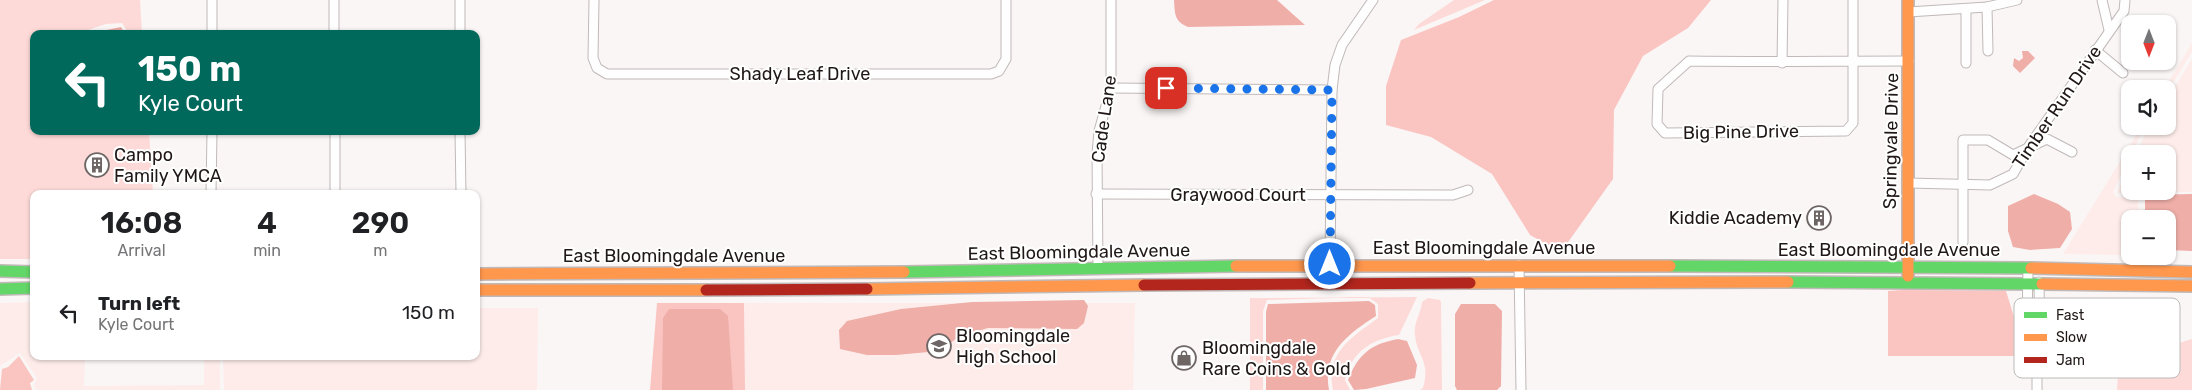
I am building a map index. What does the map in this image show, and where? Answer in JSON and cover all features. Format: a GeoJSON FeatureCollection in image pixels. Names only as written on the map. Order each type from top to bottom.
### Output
{"type":"FeatureCollection","features":[{"type":"Feature","properties":{"kind":"main road","name":"Springvale Drive"},"geometry":{"type":"LineString","coordinates":[[1908,6],[1908,282]]}},
{"type":"Feature","properties":{"kind":"main road","name":"East Bloomingdale Avenue"},"geometry":{"type":"LineString","coordinates":[[480,274],[824,273],[1330,264],[2028,268],[2192,272]]}},
{"type":"Feature","properties":{"kind":"main road"},"geometry":{"type":"LineString","coordinates":[[1243,283],[1251,266]]}},
{"type":"Feature","properties":{"kind":"main road"},"geometry":{"type":"LineString","coordinates":[[1098,269],[1098,285]]}},
{"type":"Feature","properties":{"kind":"main road"},"geometry":{"type":"LineString","coordinates":[[0,271],[30,272]]}},
{"type":"Feature","properties":{"kind":"main road"},"geometry":{"type":"LineString","coordinates":[[824,273],[824,290]]}},
{"type":"Feature","properties":{"kind":"main road","name":"East Bloomingdale Avenue"},"geometry":{"type":"LineString","coordinates":[[480,290],[824,290],[1243,283],[1520,282],[2034,282],[2192,286]]}},
{"type":"Feature","properties":{"kind":"main road"},"geometry":{"type":"LineString","coordinates":[[0,289],[30,288]]}},
{"type":"Feature","properties":{"kind":"street"},"geometry":{"type":"LineString","coordinates":[[212,0],[212,30]]}},
{"type":"Feature","properties":{"kind":"street"},"geometry":{"type":"LineString","coordinates":[[334,0],[334,30]]}},
{"type":"Feature","properties":{"kind":"street"},"geometry":{"type":"LineString","coordinates":[[460,0],[460,30]]}},
{"type":"Feature","properties":{"kind":"street","name":"Shady Leaf Drive"},"geometry":{"type":"LineString","coordinates":[[594,0],[593,58],[597,68],[607,74],[992,74],[999,71],[1006,58],[1006,0]]}},
{"type":"Feature","properties":{"kind":"street","name":"Cade Lane"},"geometry":{"type":"LineString","coordinates":[[1098,269],[1096,194],[1099,131],[1111,88],[1112,0]]}},
{"type":"Feature","properties":{"kind":"street"},"geometry":{"type":"LineString","coordinates":[[1782,63],[1783,0]]}},
{"type":"Feature","properties":{"kind":"street","name":"Big Pine Drive"},"geometry":{"type":"LineString","coordinates":[[1853,0],[1853,61],[1853,123],[1846,131],[1665,133],[1658,124],[1658,89],[1689,61],[1782,63],[1853,61],[1909,61]]}},
{"type":"Feature","properties":{"kind":"street"},"geometry":{"type":"LineString","coordinates":[[1908,6],[1966,9],[1987,8],[2016,0]]}},
{"type":"Feature","properties":{"kind":"street"},"geometry":{"type":"LineString","coordinates":[[2102,0],[2109,30]]}},
{"type":"Feature","properties":{"kind":"street","name":"Timber Run Drive"},"geometry":{"type":"LineString","coordinates":[[1908,183],[1963,186],[1990,185],[2013,174],[2029,146],[2124,11],[2125,0]]}},
{"type":"Feature","properties":{"kind":"street"},"geometry":{"type":"LineString","coordinates":[[1330,264],[1332,90],[1335,65],[1342,45],[1369,1]]}},
{"type":"Feature","properties":{"kind":"street"},"geometry":{"type":"LineString","coordinates":[[1987,8],[1988,51]]}},
{"type":"Feature","properties":{"kind":"street"},"geometry":{"type":"LineString","coordinates":[[1966,9],[1966,64]]}},
{"type":"Feature","properties":{"kind":"street"},"geometry":{"type":"LineString","coordinates":[[2095,50],[2122,73]]}},
{"type":"Feature","properties":{"kind":"street"},"geometry":{"type":"LineString","coordinates":[[1111,88],[1332,90]]}},
{"type":"Feature","properties":{"kind":"street"},"geometry":{"type":"LineString","coordinates":[[211,190],[212,135]]}},
{"type":"Feature","properties":{"kind":"street"},"geometry":{"type":"LineString","coordinates":[[335,135],[335,190]]}},
{"type":"Feature","properties":{"kind":"street"},"geometry":{"type":"LineString","coordinates":[[460,135],[461,190]]}},
{"type":"Feature","properties":{"kind":"street"},"geometry":{"type":"LineString","coordinates":[[1963,242],[1963,140],[1988,140],[2013,155],[2047,139],[2072,152]]}},
{"type":"Feature","properties":{"kind":"street","name":"Graywood Court"},"geometry":{"type":"LineString","coordinates":[[1096,194],[1453,195],[1468,190]]}},
{"type":"Feature","properties":{"kind":"street"},"geometry":{"type":"LineString","coordinates":[[1519,265],[1521,390]]}},
{"type":"Feature","properties":{"kind":"street"},"geometry":{"type":"LineString","coordinates":[[2028,268],[2034,282],[2034,298]]}},
{"type":"Feature","properties":{"kind":"shaded area"},"geometry":{"type":"Polygon","coordinates":[[[0,0],[140,0],[142,30],[126,30],[122,23],[106,24],[88,30],[30,30],[30,135],[149,135],[153,190],[30,190],[30,259],[0,259],[0,0]]]}},
{"type":"Feature","properties":{"kind":"shaded area"},"geometry":{"type":"Polygon","coordinates":[[[1174,0],[1277,0],[1305,25],[1188,27],[1178,20],[1175,13],[1174,0]]]}},
{"type":"Feature","properties":{"kind":"shaded area"},"geometry":{"type":"Polygon","coordinates":[[[1454,0],[1485,0],[1414,30],[1419,24],[1454,0]]]}},
{"type":"Feature","properties":{"kind":"shaded area"},"geometry":{"type":"Polygon","coordinates":[[[1494,0],[1711,0],[1688,28],[1643,56],[1614,110],[1613,179],[1561,252],[1530,235],[1492,174],[1431,137],[1386,125],[1386,86],[1401,40],[1459,17],[1494,0]]]}},
{"type":"Feature","properties":{"kind":"shaded area"},"geometry":{"type":"Polygon","coordinates":[[[121,27],[123,30],[106,30],[121,27]]]}},
{"type":"Feature","properties":{"kind":"shaded area"},"geometry":{"type":"Polygon","coordinates":[[[2192,43],[2192,52],[2175,80],[2169,80],[2192,43]]]}},
{"type":"Feature","properties":{"kind":"shaded area"},"geometry":{"type":"Polygon","coordinates":[[[2022,51],[2028,51],[2035,58],[2020,73],[2013,66],[2014,58],[2019,61],[2023,58],[2022,51]]]}},
{"type":"Feature","properties":{"kind":"shaded area"},"geometry":{"type":"Polygon","coordinates":[[[2192,59],[2192,192],[2176,192],[2176,145],[2140,145],[2145,135],[2176,135],[2176,85],[2192,59]]]}},
{"type":"Feature","properties":{"kind":"shaded area"},"geometry":{"type":"Polygon","coordinates":[[[2136,135],[2141,135],[2136,145],[2130,145],[2136,135]]]}},
{"type":"Feature","properties":{"kind":"shaded area"},"geometry":{"type":"Polygon","coordinates":[[[2121,160],[2121,176],[2113,192],[2116,197],[2121,197],[2121,200],[2139,200],[2138,210],[2121,210],[2121,255],[2063,254],[2121,160]]]}},
{"type":"Feature","properties":{"kind":"shaded area"},"geometry":{"type":"Polygon","coordinates":[[[2121,184],[2121,193],[2117,193],[2121,184]]]}},
{"type":"Feature","properties":{"kind":"shaded area"},"geometry":{"type":"Polygon","coordinates":[[[2034,194],[2058,204],[2070,212],[2072,229],[2060,248],[2030,250],[2013,247],[2008,231],[2008,206],[2034,194]]]}},
{"type":"Feature","properties":{"kind":"shaded area"},"geometry":{"type":"Polygon","coordinates":[[[2176,194],[2192,194],[2192,251],[2176,250],[2176,210],[2145,210],[2145,200],[2176,200],[2176,194]]]}},
{"type":"Feature","properties":{"kind":"shaded area"},"geometry":{"type":"Polygon","coordinates":[[[1888,291],[2006,291],[2014,317],[2014,356],[1888,356],[1888,291]]]}},
{"type":"Feature","properties":{"kind":"shaded area"},"geometry":{"type":"Polygon","coordinates":[[[1356,297],[1267,300],[1263,311],[1263,390],[1250,390],[1250,298],[1356,297]]]}},
{"type":"Feature","properties":{"kind":"shaded area"},"geometry":{"type":"Polygon","coordinates":[[[1368,297],[1417,297],[1399,335],[1380,340],[1364,348],[1352,362],[1345,380],[1350,390],[1333,390],[1333,366],[1337,356],[1350,339],[1378,318],[1378,304],[1368,297]]]}},
{"type":"Feature","properties":{"kind":"shaded area"},"geometry":{"type":"Polygon","coordinates":[[[1428,298],[1440,300],[1441,302],[1442,390],[1420,390],[1423,388],[1425,379],[1425,365],[1416,342],[1415,331],[1422,302],[1428,298]]]}},
{"type":"Feature","properties":{"kind":"shaded area"},"geometry":{"type":"Polygon","coordinates":[[[1084,300],[1088,306],[1084,323],[1077,329],[988,328],[960,336],[939,351],[896,355],[867,355],[840,349],[839,330],[847,321],[901,309],[972,302],[1084,300]]]}},
{"type":"Feature","properties":{"kind":"shaded area"},"geometry":{"type":"Polygon","coordinates":[[[1369,301],[1375,305],[1376,316],[1347,338],[1333,355],[1329,365],[1329,390],[1266,390],[1266,312],[1268,304],[1369,301]]]}},
{"type":"Feature","properties":{"kind":"shaded area"},"geometry":{"type":"Polygon","coordinates":[[[30,302],[30,360],[85,360],[84,386],[204,385],[204,360],[220,360],[220,390],[37,390],[34,385],[37,378],[20,353],[0,366],[0,303],[30,302]]]}},
{"type":"Feature","properties":{"kind":"shaded area"},"geometry":{"type":"Polygon","coordinates":[[[657,303],[744,303],[745,390],[650,390],[657,303]]]}},
{"type":"Feature","properties":{"kind":"shaded area","name":"Bloomingdale High School"},"geometry":{"type":"Polygon","coordinates":[[[744,303],[1135,303],[1133,390],[745,390],[744,303]]]}},
{"type":"Feature","properties":{"kind":"shaded area"},"geometry":{"type":"Polygon","coordinates":[[[1461,304],[1495,304],[1502,311],[1501,386],[1497,390],[1457,390],[1455,386],[1455,314],[1461,304]]]}},
{"type":"Feature","properties":{"kind":"shaded area"},"geometry":{"type":"Polygon","coordinates":[[[480,308],[538,308],[537,390],[224,390],[223,360],[480,360],[480,308]]]}},
{"type":"Feature","properties":{"kind":"shaded area"},"geometry":{"type":"Polygon","coordinates":[[[669,309],[720,309],[728,316],[733,390],[662,390],[663,318],[669,309]]]}},
{"type":"Feature","properties":{"kind":"shaded area"},"geometry":{"type":"Polygon","coordinates":[[[1398,339],[1407,341],[1417,365],[1415,378],[1354,390],[1348,380],[1361,357],[1373,347],[1398,339]]]}},
{"type":"Feature","properties":{"kind":"shaded area"},"geometry":{"type":"Polygon","coordinates":[[[2192,339],[2192,390],[2117,390],[2118,378],[2180,378],[2180,343],[2192,339]]]}},
{"type":"Feature","properties":{"kind":"shaded area"},"geometry":{"type":"Polygon","coordinates":[[[19,356],[34,380],[30,383],[32,390],[0,390],[2,369],[8,367],[19,356]]]}},
{"type":"Feature","properties":{"kind":"traffic: fast"},"geometry":{"type":"LineString","coordinates":[[904,272],[1236,266]]}},
{"type":"Feature","properties":{"kind":"traffic: fast"},"geometry":{"type":"LineString","coordinates":[[1670,266],[2031,268]]}},
{"type":"Feature","properties":{"kind":"traffic: fast"},"geometry":{"type":"LineString","coordinates":[[0,271],[30,272]]}},
{"type":"Feature","properties":{"kind":"traffic: fast"},"geometry":{"type":"LineString","coordinates":[[1788,282],[2042,284]]}},
{"type":"Feature","properties":{"kind":"traffic: fast"},"geometry":{"type":"LineString","coordinates":[[0,289],[30,288]]}},
{"type":"Feature","properties":{"kind":"traffic: slow"},"geometry":{"type":"LineString","coordinates":[[1908,0],[1908,276]]}},
{"type":"Feature","properties":{"kind":"traffic: slow"},"geometry":{"type":"LineString","coordinates":[[1236,266],[1670,266]]}},
{"type":"Feature","properties":{"kind":"traffic: slow"},"geometry":{"type":"LineString","coordinates":[[2031,268],[2192,272]]}},
{"type":"Feature","properties":{"kind":"traffic: slow"},"geometry":{"type":"LineString","coordinates":[[480,274],[904,272]]}},
{"type":"Feature","properties":{"kind":"traffic: slow"},"geometry":{"type":"LineString","coordinates":[[1470,283],[1788,282]]}},
{"type":"Feature","properties":{"kind":"traffic: slow"},"geometry":{"type":"LineString","coordinates":[[2042,284],[2192,286]]}},
{"type":"Feature","properties":{"kind":"traffic: slow"},"geometry":{"type":"LineString","coordinates":[[867,289],[1144,285]]}},
{"type":"Feature","properties":{"kind":"traffic: slow"},"geometry":{"type":"LineString","coordinates":[[480,290],[706,290]]}},
{"type":"Feature","properties":{"kind":"traffic: jam"},"geometry":{"type":"LineString","coordinates":[[1144,285],[1470,283]]}},
{"type":"Feature","properties":{"kind":"traffic: jam"},"geometry":{"type":"LineString","coordinates":[[706,290],[867,289]]}},
{"type":"Feature","properties":{"kind":"place","name":"Campo Family YMCA"},"geometry":{"type":"Point","coordinates":[97,165]}},
{"type":"Feature","properties":{"kind":"place","name":"Kiddie Academy"},"geometry":{"type":"Point","coordinates":[1819,218]}},
{"type":"Feature","properties":{"kind":"place","name":"Bloomingdale High School"},"geometry":{"type":"Point","coordinates":[939,346]}},
{"type":"Feature","properties":{"kind":"place","name":"Bloomingdale Rare Coins & Gold"},"geometry":{"type":"Point","coordinates":[1184,358]}},
{"type":"Feature","properties":{"kind":"route"},"geometry":{"type":"LineString","coordinates":[[1166,88],[1332,90],[1330,264]]}}]}
